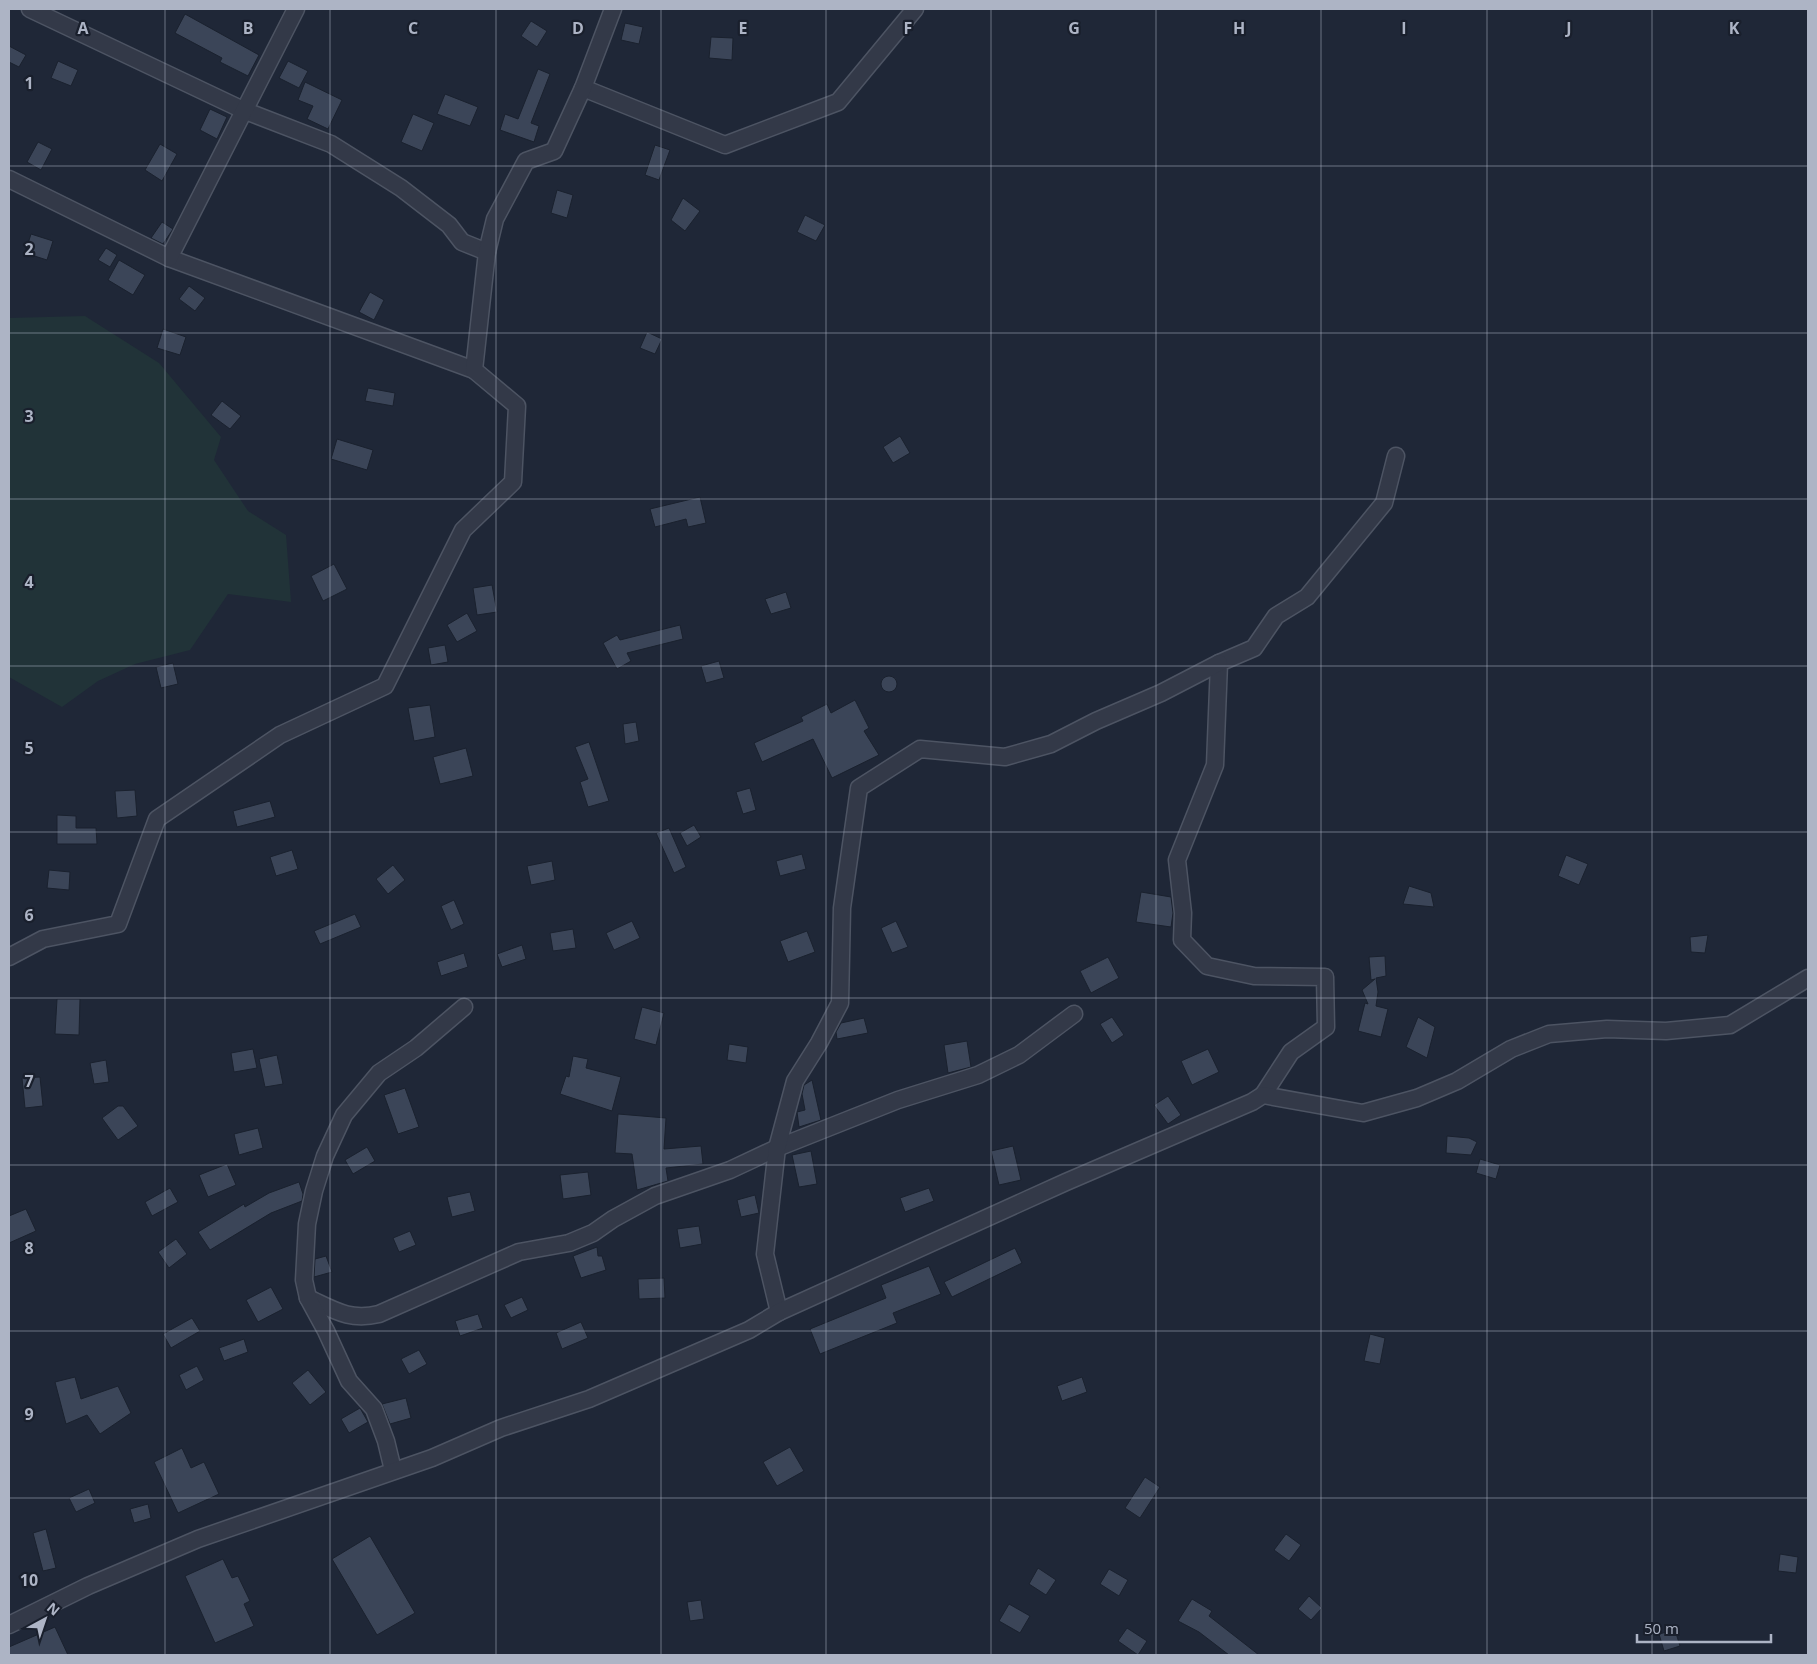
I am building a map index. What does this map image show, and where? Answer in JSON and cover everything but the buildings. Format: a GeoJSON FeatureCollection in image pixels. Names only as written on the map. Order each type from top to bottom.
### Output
{"type":"FeatureCollection","features":[{"type":"Feature","properties":{"kind":"street"},"geometry":{"type":"LineString","coordinates":[[30,9],[243,110],[331,144],[401,188],[449,225],[462,242],[487,252]]}},
{"type":"Feature","properties":{"kind":"street"},"geometry":{"type":"LineString","coordinates":[[169,258],[296,9]]}},
{"type":"Feature","properties":{"kind":"street"},"geometry":{"type":"LineString","coordinates":[[474,370],[487,252],[495,219],[526,161],[554,151],[582,88],[613,9]]}},
{"type":"Feature","properties":{"kind":"street"},"geometry":{"type":"LineString","coordinates":[[582,88],[725,145],[838,102],[915,9]]}},
{"type":"Feature","properties":{"kind":"street"},"geometry":{"type":"LineString","coordinates":[[9,179],[169,258],[474,370],[517,406],[513,482],[463,530],[385,686],[280,735],[157,818],[118,924],[43,939],[9,957]]}},
{"type":"Feature","properties":{"kind":"street"},"geometry":{"type":"LineString","coordinates":[[779,1312],[765,1254],[777,1148],[795,1081],[820,1043],[840,1003],[842,908],[859,788],[920,749],[1005,757],[1051,744],[1096,721],[1161,693],[1219,663],[1254,648],[1276,616],[1307,597],[1384,503],[1396,456]]}},
{"type":"Feature","properties":{"kind":"street"},"geometry":{"type":"LineString","coordinates":[[9,1625],[88,1586],[198,1539],[432,1458],[501,1428],[589,1399],[630,1382],[749,1330],[779,1312],[1066,1182],[1252,1102],[1263,1094],[1291,1052],[1326,1027],[1324,977],[1254,976],[1207,966],[1182,940],[1183,913],[1177,860],[1215,765],[1219,663]]}},
{"type":"Feature","properties":{"kind":"street"},"geometry":{"type":"LineString","coordinates":[[1263,1094],[1363,1114],[1417,1098],[1457,1081],[1511,1049],[1549,1034],[1607,1029],[1666,1031],[1730,1025],[1808,978]]}},
{"type":"Feature","properties":{"kind":"street"},"geometry":{"type":"LineString","coordinates":[[393,1470],[386,1441],[374,1409],[349,1381],[326,1330],[308,1298],[304,1280],[304,1256],[314,1191],[325,1156],[344,1115],[379,1073],[416,1048],[464,1007]]}},
{"type":"Feature","properties":{"kind":"street"},"geometry":{"type":"LineString","coordinates":[[308,1298],[347,1316],[365,1317],[379,1314],[519,1252],[569,1243],[593,1233],[613,1219],[655,1196],[730,1170],[777,1148],[898,1100],[978,1075],[1019,1055],[1074,1014]]}},
{"type":"Feature","properties":{"kind":"shaded area"},"geometry":{"type":"Polygon","coordinates":[[[85,316],[159,363],[221,437],[214,460],[248,511],[286,535],[291,602],[228,594],[190,650],[135,664],[98,681],[62,707],[9,677],[9,318],[85,316]]]}}]}
